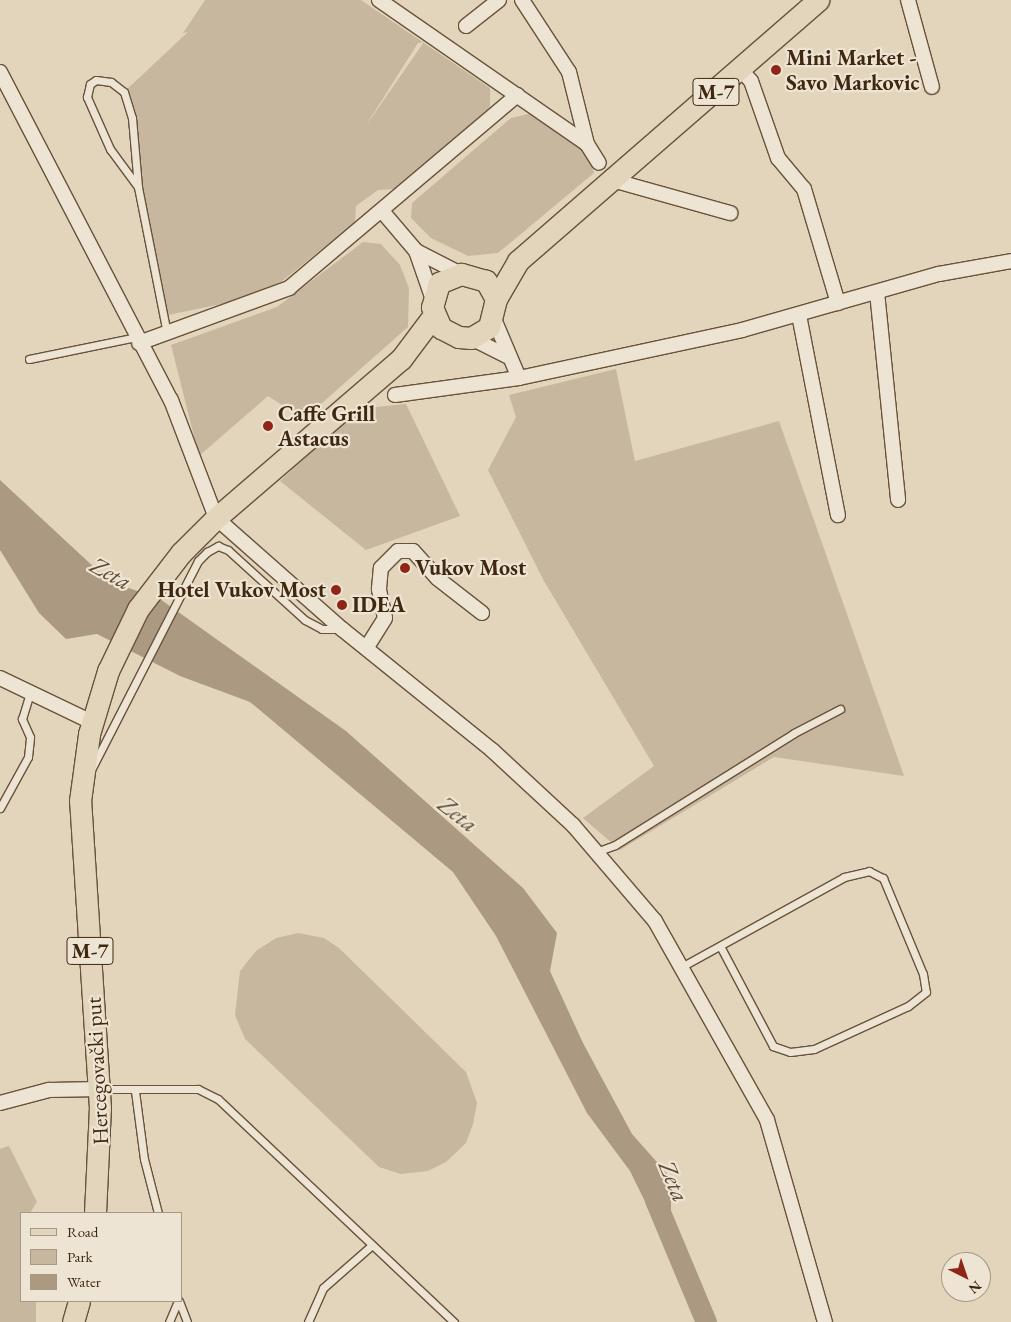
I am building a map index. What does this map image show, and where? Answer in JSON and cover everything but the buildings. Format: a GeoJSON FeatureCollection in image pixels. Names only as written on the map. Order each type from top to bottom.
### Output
{"type":"FeatureCollection","features":[{"type":"Feature","properties":{"kind":"main road","name":"M-7"},"geometry":{"type":"LineString","coordinates":[[401,359],[461,336],[495,309],[518,261],[741,70],[818,0]]}},
{"type":"Feature","properties":{"kind":"main road","name":"M-7"},"geometry":{"type":"LineString","coordinates":[[216,518],[401,359],[433,306],[440,283],[518,261]]}},
{"type":"Feature","properties":{"kind":"main road"},"geometry":{"type":"LineString","coordinates":[[469,275],[495,309]]}},
{"type":"Feature","properties":{"kind":"main road"},"geometry":{"type":"LineString","coordinates":[[433,306],[461,336]]}},
{"type":"Feature","properties":{"kind":"main road","name":"Hercegovački put"},"geometry":{"type":"LineString","coordinates":[[95,1212],[100,1088],[81,790],[92,722],[101,692],[124,635],[164,574],[216,518]]}},
{"type":"Feature","properties":{"kind":"main road"},"geometry":{"type":"LineString","coordinates":[[73,1322],[78,1302]]}},
{"type":"Feature","properties":{"kind":"street"},"geometry":{"type":"LineString","coordinates":[[379,0],[587,144]]}},
{"type":"Feature","properties":{"kind":"street"},"geometry":{"type":"LineString","coordinates":[[466,26],[499,0]]}},
{"type":"Feature","properties":{"kind":"street"},"geometry":{"type":"LineString","coordinates":[[522,0],[569,72],[587,144],[599,163]]}},
{"type":"Feature","properties":{"kind":"street"},"geometry":{"type":"LineString","coordinates":[[908,0],[932,87]]}},
{"type":"Feature","properties":{"kind":"street"},"geometry":{"type":"LineString","coordinates":[[741,70],[751,81],[778,158],[804,189],[838,303]]}},
{"type":"Feature","properties":{"kind":"street"},"geometry":{"type":"LineString","coordinates":[[0,72],[138,340],[171,400],[216,518],[342,629],[368,648],[493,751],[596,852],[655,922],[683,966],[767,1120],[825,1322]]}},
{"type":"Feature","properties":{"kind":"street"},"geometry":{"type":"LineString","coordinates":[[138,340],[167,334],[289,288],[517,95]]}},
{"type":"Feature","properties":{"kind":"street"},"geometry":{"type":"LineString","coordinates":[[612,180],[730,213]]}},
{"type":"Feature","properties":{"kind":"street"},"geometry":{"type":"LineString","coordinates":[[382,211],[416,251],[433,306]]}},
{"type":"Feature","properties":{"kind":"street"},"geometry":{"type":"LineString","coordinates":[[416,251],[469,275]]}},
{"type":"Feature","properties":{"kind":"street"},"geometry":{"type":"LineString","coordinates":[[395,395],[519,378],[799,315],[877,292],[1011,261]]}},
{"type":"Feature","properties":{"kind":"street"},"geometry":{"type":"LineString","coordinates":[[877,292],[898,500]]}},
{"type":"Feature","properties":{"kind":"street"},"geometry":{"type":"LineString","coordinates":[[495,309],[507,356],[519,378]]}},
{"type":"Feature","properties":{"kind":"street"},"geometry":{"type":"LineString","coordinates":[[799,315],[838,515]]}},
{"type":"Feature","properties":{"kind":"street"},"geometry":{"type":"LineString","coordinates":[[461,336],[507,356]]}},
{"type":"Feature","properties":{"kind":"street"},"geometry":{"type":"LineString","coordinates":[[368,648],[385,618],[379,589],[381,568],[398,551],[414,551],[437,578],[482,613]]}},
{"type":"Feature","properties":{"kind":"street"},"geometry":{"type":"LineString","coordinates":[[0,678],[92,722]]}},
{"type":"Feature","properties":{"kind":"street"},"geometry":{"type":"LineString","coordinates":[[0,1103],[50,1090],[100,1088]]}},
{"type":"Feature","properties":{"kind":"lane"},"geometry":{"type":"LineString","coordinates":[[138,187],[110,149],[87,98],[90,84],[96,80],[111,82],[124,92],[132,118],[138,187],[167,334]]}},
{"type":"Feature","properties":{"kind":"lane"},"geometry":{"type":"LineString","coordinates":[[29,359],[138,340]]}},
{"type":"Feature","properties":{"kind":"lane"},"geometry":{"type":"LineString","coordinates":[[81,790],[198,561],[218,546],[305,620],[322,629],[342,629]]}},
{"type":"Feature","properties":{"kind":"lane"},"geometry":{"type":"LineString","coordinates":[[0,808],[28,757],[30,737],[22,719],[30,693]]}},
{"type":"Feature","properties":{"kind":"lane"},"geometry":{"type":"LineString","coordinates":[[596,852],[615,845],[794,733],[840,709]]}},
{"type":"Feature","properties":{"kind":"lane"},"geometry":{"type":"LineString","coordinates":[[683,966],[844,877],[869,871],[883,878],[923,974],[926,992],[908,1006],[814,1049],[790,1052],[772,1046],[720,946]]}},
{"type":"Feature","properties":{"kind":"lane"},"geometry":{"type":"LineString","coordinates":[[100,1088],[136,1091],[198,1089],[218,1099],[454,1322]]}},
{"type":"Feature","properties":{"kind":"lane"},"geometry":{"type":"LineString","coordinates":[[136,1091],[144,1159],[158,1212]]}},
{"type":"Feature","properties":{"kind":"lane"},"geometry":{"type":"LineString","coordinates":[[308,1322],[324,1288],[372,1245]]}},
{"type":"Feature","properties":{"kind":"lane"},"geometry":{"type":"LineString","coordinates":[[169,1322],[178,1302]]}},
{"type":"Feature","properties":{"kind":"lane"},"geometry":{"type":"LineString","coordinates":[[178,1302],[187,1322]]}},
{"type":"Feature","properties":{"kind":"green space"},"geometry":{"type":"Polygon","coordinates":[[[205,0],[361,0],[423,42],[418,43],[365,127],[424,43],[490,88],[490,107],[396,189],[378,190],[356,206],[355,222],[281,282],[241,300],[168,315],[124,92],[188,32],[183,33],[205,0]]]}},
{"type":"Feature","properties":{"kind":"green space"},"geometry":{"type":"Polygon","coordinates":[[[532,113],[586,148],[594,173],[498,253],[468,256],[431,238],[411,218],[412,203],[511,118],[532,113]]]}},
{"type":"Feature","properties":{"kind":"green space"},"geometry":{"type":"Polygon","coordinates":[[[363,242],[381,244],[400,265],[409,288],[408,327],[304,419],[268,396],[199,456],[171,345],[277,307],[363,242]]]}},
{"type":"Feature","properties":{"kind":"green space"},"geometry":{"type":"Polygon","coordinates":[[[616,369],[635,461],[779,421],[904,776],[774,757],[620,850],[583,818],[654,766],[544,581],[488,470],[516,417],[509,395],[616,369]]]}},
{"type":"Feature","properties":{"kind":"green space"},"geometry":{"type":"Polygon","coordinates":[[[406,404],[460,516],[366,550],[280,481],[356,409],[406,404]]]}},
{"type":"Feature","properties":{"kind":"green space"},"geometry":{"type":"Polygon","coordinates":[[[298,933],[324,938],[339,948],[466,1072],[477,1103],[473,1124],[466,1143],[446,1162],[428,1171],[401,1174],[379,1167],[245,1039],[235,1015],[240,971],[256,951],[276,938],[298,933]]]}},
{"type":"Feature","properties":{"kind":"green space"},"geometry":{"type":"Polygon","coordinates":[[[9,1146],[37,1202],[31,1212],[20,1212],[20,1302],[36,1302],[36,1322],[0,1322],[0,1149],[9,1146]]]}},
{"type":"Feature","properties":{"kind":"water"},"geometry":{"type":"Polygon","coordinates":[[[0,480],[109,581],[160,599],[346,731],[523,888],[557,933],[550,971],[583,1043],[632,1134],[671,1178],[671,1218],[666,1225],[658,1228],[630,1171],[587,1113],[496,936],[453,872],[250,702],[180,676],[97,634],[66,639],[39,613],[0,550],[0,480]]]}},
{"type":"Feature","properties":{"kind":"waterway","name":"Zeta"},"geometry":{"type":"LineString","coordinates":[[655,1200],[706,1322]]}},
{"type":"Feature","properties":{"kind":"place","name":"Mini Market - Savo Markovic"},"geometry":{"type":"Point","coordinates":[776,70]}},
{"type":"Feature","properties":{"kind":"place","name":"Caffe Grill Astacus"},"geometry":{"type":"Point","coordinates":[268,426]}},
{"type":"Feature","properties":{"kind":"place","name":"Vukov Most"},"geometry":{"type":"Point","coordinates":[405,568]}},
{"type":"Feature","properties":{"kind":"place","name":"Hotel Vukov Most"},"geometry":{"type":"Point","coordinates":[336,590]}},
{"type":"Feature","properties":{"kind":"place","name":"IDEA"},"geometry":{"type":"Point","coordinates":[342,605]}}]}
